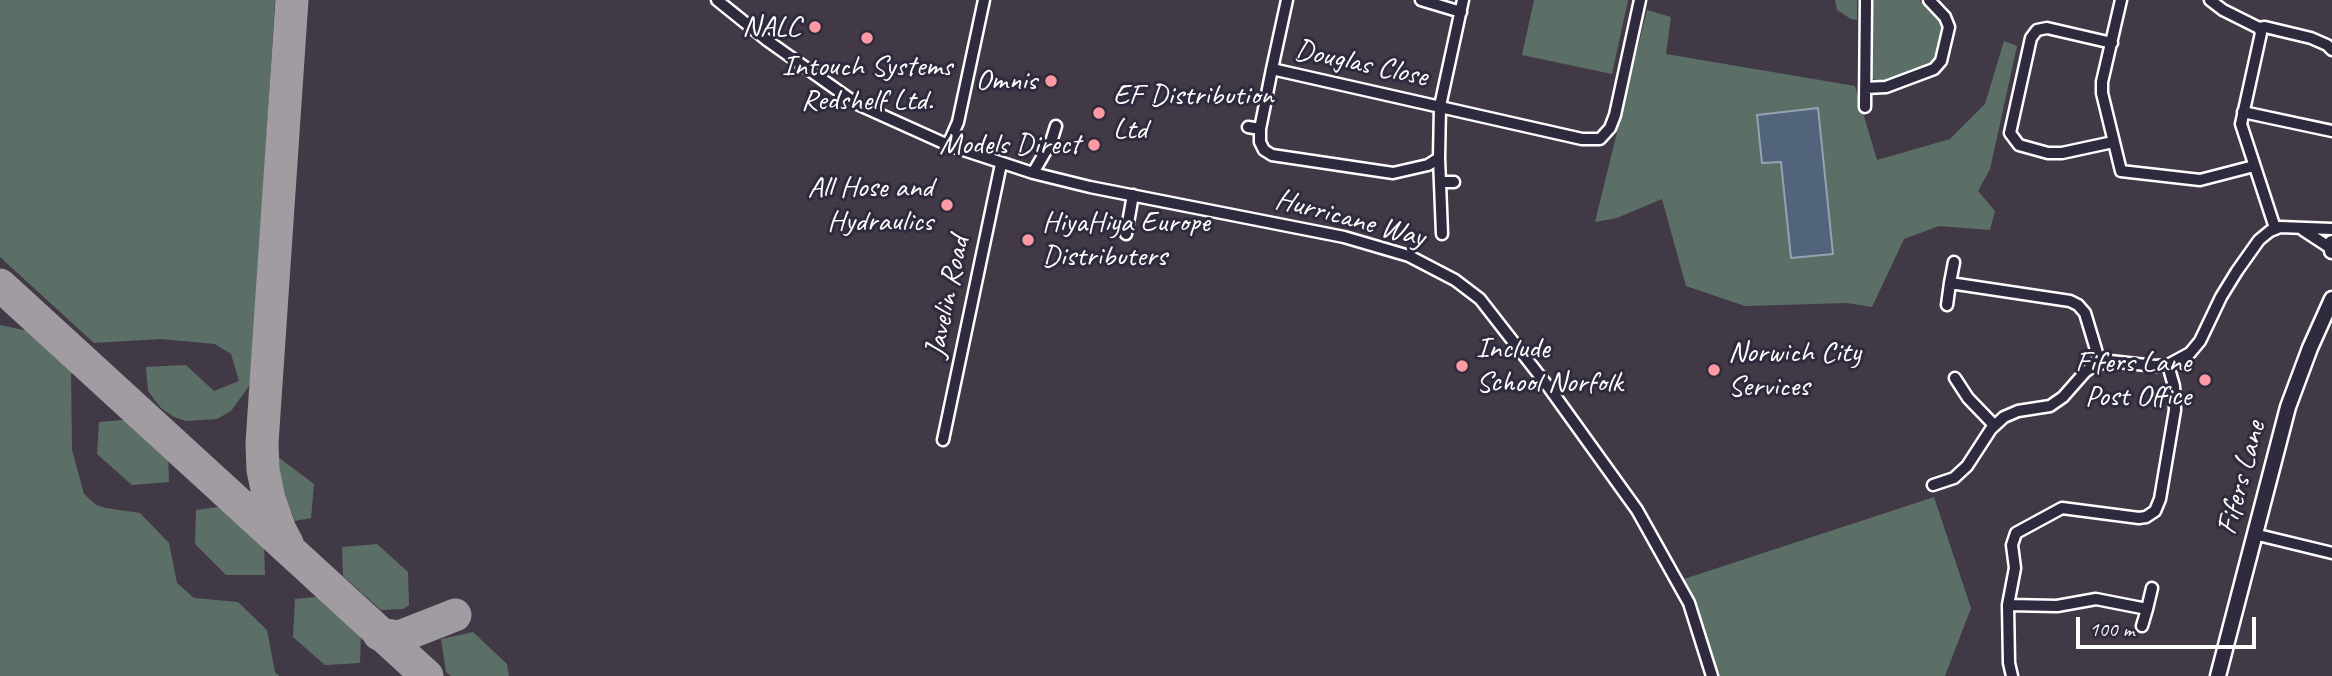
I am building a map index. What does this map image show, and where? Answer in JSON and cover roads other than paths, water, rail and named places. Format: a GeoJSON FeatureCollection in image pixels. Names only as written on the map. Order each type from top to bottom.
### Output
{"type":"FeatureCollection","features":[{"type":"Feature","properties":{"kind":"street","name":"Hurricane Way"},"geometry":{"type":"LineString","coordinates":[[716,0],[768,41],[857,104],[948,145],[1033,173],[1344,237],[1409,256],[1455,280],[1480,299],[1550,389],[1637,510],[1689,603],[1712,676]]}},
{"type":"Feature","properties":{"kind":"street"},"geometry":{"type":"LineString","coordinates":[[948,145],[958,122],[984,0]]}},
{"type":"Feature","properties":{"kind":"street","name":"Douglas Close"},"geometry":{"type":"LineString","coordinates":[[1260,129],[1287,0]]}},
{"type":"Feature","properties":{"kind":"street"},"geometry":{"type":"LineString","coordinates":[[1421,0],[1461,12]]}},
{"type":"Feature","properties":{"kind":"street"},"geometry":{"type":"LineString","coordinates":[[1442,234],[1440,106],[1464,0]]}},
{"type":"Feature","properties":{"kind":"street","name":"Douglas Close"},"geometry":{"type":"LineString","coordinates":[[1272,69],[1582,139],[1600,139],[1610,128],[1615,115],[1640,0]]}},
{"type":"Feature","properties":{"kind":"street"},"geometry":{"type":"LineString","coordinates":[[1865,107],[1866,0]]}},
{"type":"Feature","properties":{"kind":"street"},"geometry":{"type":"LineString","coordinates":[[1865,88],[1885,87],[1934,69],[1941,61],[1949,27],[1945,18],[1929,0]]}},
{"type":"Feature","properties":{"kind":"street"},"geometry":{"type":"LineString","coordinates":[[2121,0],[2102,82],[2102,93],[2120,169],[2125,174],[2151,173],[2180,180],[2200,180],[2254,166]]}},
{"type":"Feature","properties":{"kind":"street"},"geometry":{"type":"LineString","coordinates":[[2210,0],[2223,10],[2259,28],[2265,27],[2311,38],[2332,50]]}},
{"type":"Feature","properties":{"kind":"street"},"geometry":{"type":"LineString","coordinates":[[2112,43],[2047,28],[2037,30],[2031,38],[2010,133],[2019,145],[2048,153],[2062,153],[2113,142]]}},
{"type":"Feature","properties":{"kind":"street"},"geometry":{"type":"LineString","coordinates":[[2259,28],[2261,33],[2243,112],[2243,135],[2275,228]]}},
{"type":"Feature","properties":{"kind":"street"},"geometry":{"type":"LineString","coordinates":[[2243,112],[2332,131]]}},
{"type":"Feature","properties":{"kind":"street"},"geometry":{"type":"LineString","coordinates":[[1033,173],[1051,142],[1056,126]]}},
{"type":"Feature","properties":{"kind":"street"},"geometry":{"type":"LineString","coordinates":[[1248,127],[1260,129],[1260,142],[1264,150],[1272,155],[1393,173],[1428,165],[1439,158]]}},
{"type":"Feature","properties":{"kind":"street","name":"Javelin Road"},"geometry":{"type":"LineString","coordinates":[[943,440],[1001,164]]}},
{"type":"Feature","properties":{"kind":"street"},"geometry":{"type":"LineString","coordinates":[[1440,182],[1454,182]]}},
{"type":"Feature","properties":{"kind":"street"},"geometry":{"type":"LineString","coordinates":[[1126,234],[1133,195]]}},
{"type":"Feature","properties":{"kind":"street"},"geometry":{"type":"LineString","coordinates":[[1933,485],[1954,478],[1967,466],[1994,425],[2004,417],[2018,411],[2050,406],[2063,397],[2085,372],[2100,363],[2110,361],[2168,365],[2190,353],[2200,341],[2237,271],[2259,240],[2275,228],[2332,229]]}},
{"type":"Feature","properties":{"kind":"street"},"geometry":{"type":"LineString","coordinates":[[2301,229],[2332,250]]}},
{"type":"Feature","properties":{"kind":"street"},"geometry":{"type":"LineString","coordinates":[[2332,243],[2332,250]]}},
{"type":"Feature","properties":{"kind":"street"},"geometry":{"type":"LineString","coordinates":[[1947,305],[1954,262]]}},
{"type":"Feature","properties":{"kind":"street"},"geometry":{"type":"LineString","coordinates":[[1950,283],[2070,301],[2078,305],[2085,313],[2100,363]]}},
{"type":"Feature","properties":{"kind":"street","name":"Fifers Lane"},"geometry":{"type":"LineString","coordinates":[[2218,676],[2288,407],[2332,299]]}},
{"type":"Feature","properties":{"kind":"street"},"geometry":{"type":"LineString","coordinates":[[2012,676],[2009,663],[2008,605],[2015,568],[2012,545],[2015,533],[2062,508],[2138,517],[2146,517],[2155,511],[2160,499],[2175,410],[2174,386],[2168,365]]}},
{"type":"Feature","properties":{"kind":"street"},"geometry":{"type":"LineString","coordinates":[[1955,378],[1964,402],[1994,425]]}},
{"type":"Feature","properties":{"kind":"street"},"geometry":{"type":"LineString","coordinates":[[2254,534],[2332,553]]}},
{"type":"Feature","properties":{"kind":"street"},"geometry":{"type":"LineString","coordinates":[[2142,626],[2152,588]]}},
{"type":"Feature","properties":{"kind":"street"},"geometry":{"type":"LineString","coordinates":[[2008,605],[2057,606],[2096,599],[2147,609]]}},
{"type":"Feature","properties":{"kind":"water"},"geometry":{"type":"Polygon","coordinates":[[[1818,108],[1833,254],[1791,258],[1781,162],[1762,163],[1757,115],[1818,108]]]}},
{"type":"Feature","properties":{"kind":"place","name":"NALC"},"geometry":{"type":"Point","coordinates":[815,27]}},
{"type":"Feature","properties":{"kind":"place","name":"Intouch Systems Redshelf Ltd."},"geometry":{"type":"Point","coordinates":[867,38]}},
{"type":"Feature","properties":{"kind":"place","name":"Omnis"},"geometry":{"type":"Point","coordinates":[1051,81]}},
{"type":"Feature","properties":{"kind":"place","name":"EF Distribution Ltd"},"geometry":{"type":"Point","coordinates":[1099,113]}},
{"type":"Feature","properties":{"kind":"place","name":"Models Direct"},"geometry":{"type":"Point","coordinates":[1094,145]}},
{"type":"Feature","properties":{"kind":"place","name":"All Hose and Hydraulics"},"geometry":{"type":"Point","coordinates":[947,205]}},
{"type":"Feature","properties":{"kind":"place","name":"HiyaHiya Europe Distributers"},"geometry":{"type":"Point","coordinates":[1028,240]}},
{"type":"Feature","properties":{"kind":"place","name":"Include School Norfolk"},"geometry":{"type":"Point","coordinates":[1462,366]}},
{"type":"Feature","properties":{"kind":"place","name":"Norwich City Services"},"geometry":{"type":"Point","coordinates":[1714,370]}},
{"type":"Feature","properties":{"kind":"place","name":"Fifers Lane Post Office"},"geometry":{"type":"Point","coordinates":[2205,380]}}]}
